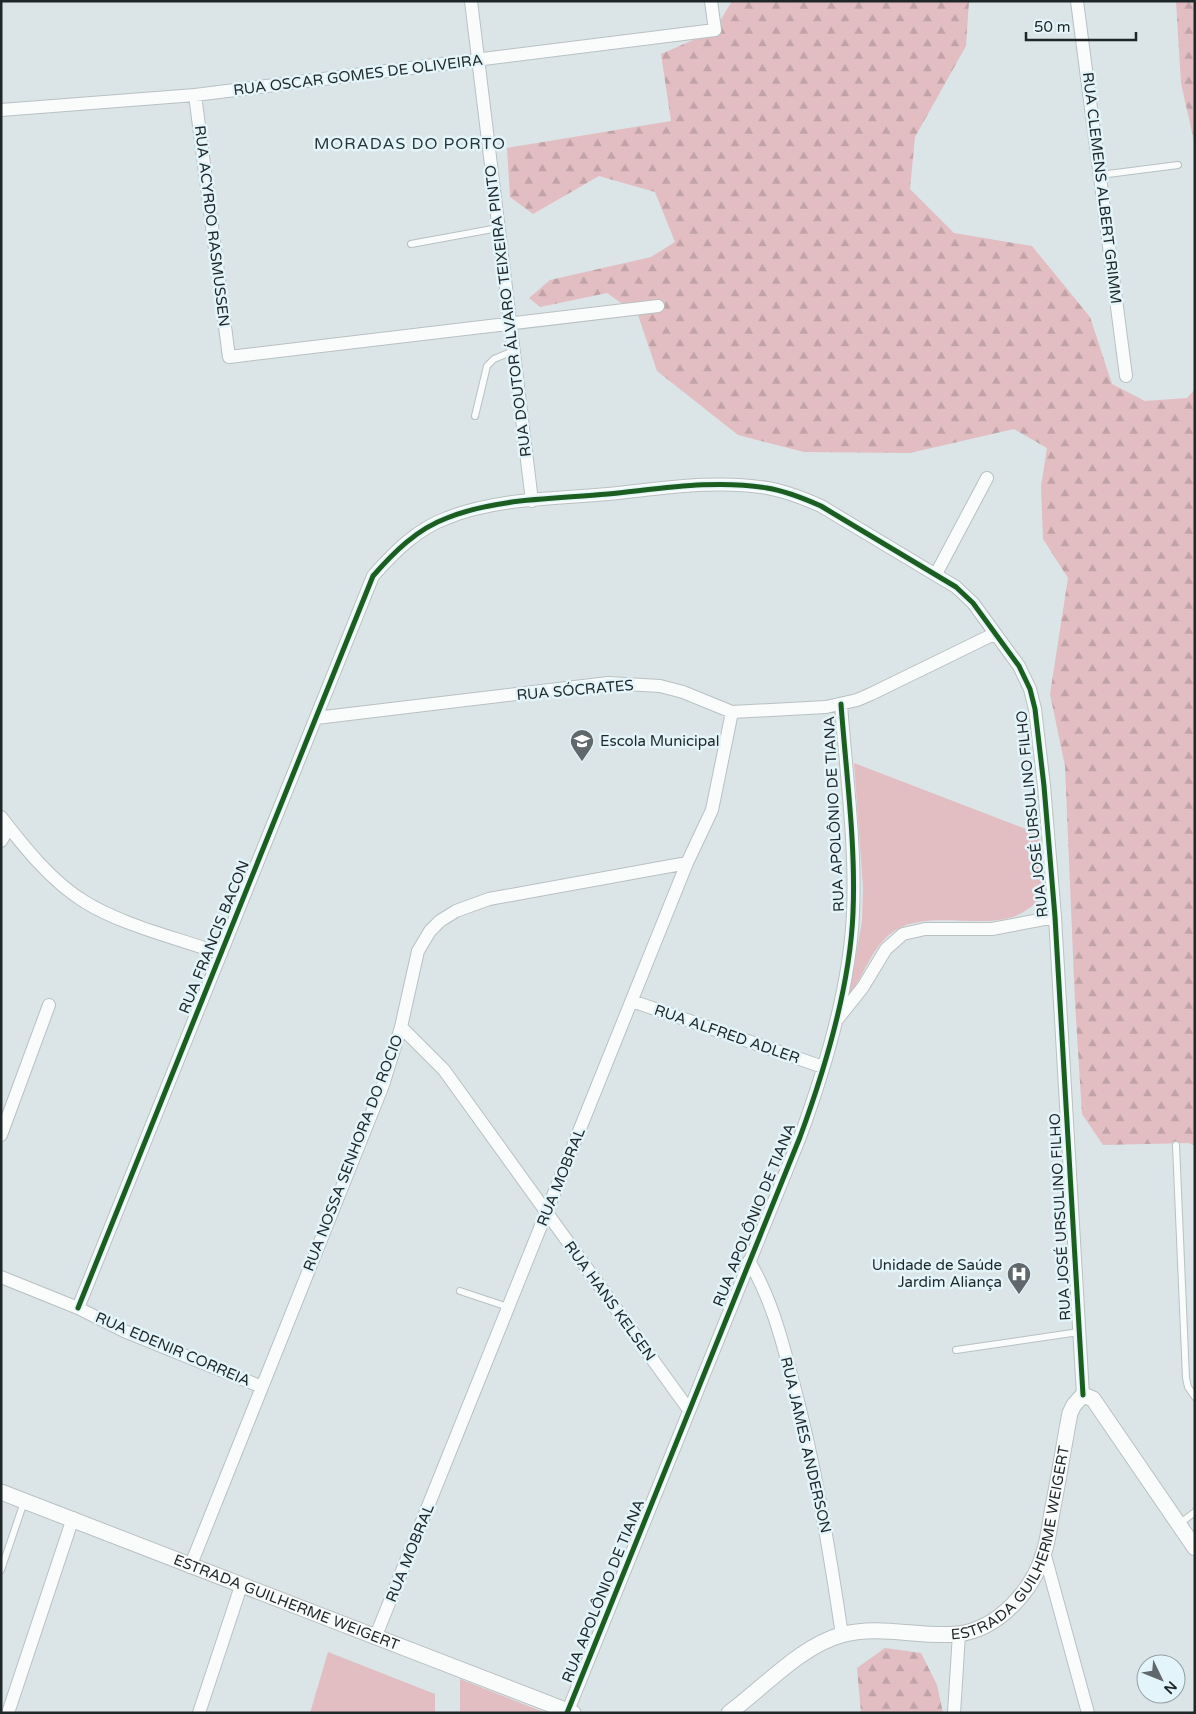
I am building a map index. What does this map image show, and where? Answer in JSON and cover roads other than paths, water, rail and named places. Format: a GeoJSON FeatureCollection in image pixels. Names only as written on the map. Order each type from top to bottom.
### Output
{"type":"FeatureCollection","features":[{"type":"Feature","properties":{"kind":"street","name":"RUA DOUTOR ÁLVARO TEIXEIRA PINTO"},"geometry":{"type":"LineString","coordinates":[[471,1],[532,501]]}},
{"type":"Feature","properties":{"kind":"street","name":"RUA OSCAR GOMES DE OLIVEIRA"},"geometry":{"type":"LineString","coordinates":[[1,110],[195,95],[715,30],[711,1]]}},
{"type":"Feature","properties":{"kind":"street","name":"RUA CLEMENS ALBERT GRIMM"},"geometry":{"type":"LineString","coordinates":[[1078,1],[1126,376]]}},
{"type":"Feature","properties":{"kind":"street","name":"RUA ACYRDO RASMUSSEN"},"geometry":{"type":"LineString","coordinates":[[195,95],[229,357],[510,324]]}},
{"type":"Feature","properties":{"kind":"street"},"geometry":{"type":"LineString","coordinates":[[510,324],[658,306]]}},
{"type":"Feature","properties":{"kind":"street"},"geometry":{"type":"LineString","coordinates":[[936,574],[987,478]]}},
{"type":"Feature","properties":{"kind":"street","name":"RUA JOSÉ URSULINO FILHO"},"geometry":{"type":"LineString","coordinates":[[373,576],[406,541],[445,518],[483,507],[688,487],[766,488],[803,498],[821,506],[936,574],[966,594],[1026,676],[1035,709],[1044,786],[1055,917],[1083,1395]]}},
{"type":"Feature","properties":{"kind":"street","name":"RUA FRANCIS BACON"},"geometry":{"type":"LineString","coordinates":[[78,1308],[373,576]]}},
{"type":"Feature","properties":{"kind":"street","name":"RUA SÓCRATES"},"geometry":{"type":"LineString","coordinates":[[316,718],[608,683],[660,686],[683,692],[732,712],[841,704],[871,694],[994,634]]}},
{"type":"Feature","properties":{"kind":"street","name":"RUA APOLÔNIO DE TIANA"},"geometry":{"type":"LineString","coordinates":[[569,1712],[800,1138],[823,1067],[850,948],[853,913],[852,850],[841,704]]}},
{"type":"Feature","properties":{"kind":"street","name":"RUA MOBRAL"},"geometry":{"type":"LineString","coordinates":[[375,1638],[687,863],[712,810],[732,712]]}},
{"type":"Feature","properties":{"kind":"street"},"geometry":{"type":"LineString","coordinates":[[5,822],[52,874],[83,901],[119,918],[221,954]]}},
{"type":"Feature","properties":{"kind":"street"},"geometry":{"type":"LineString","coordinates":[[1,840],[5,822]]}},
{"type":"Feature","properties":{"kind":"street","name":"RUA NOSSA SENHORA DO ROCIO"},"geometry":{"type":"LineString","coordinates":[[190,1567],[383,1084],[401,1027],[422,943],[440,921],[456,911],[489,899],[687,863]]}},
{"type":"Feature","properties":{"kind":"street"},"geometry":{"type":"LineString","coordinates":[[834,1023],[863,987],[882,954],[903,934],[925,929],[992,929],[1055,917]]}},
{"type":"Feature","properties":{"kind":"street","name":"RUA ALFRED ADLER"},"geometry":{"type":"LineString","coordinates":[[632,1000],[823,1067]]}},
{"type":"Feature","properties":{"kind":"street"},"geometry":{"type":"LineString","coordinates":[[1,1135],[49,1005]]}},
{"type":"Feature","properties":{"kind":"street","name":"RUA HANS KELSEN"},"geometry":{"type":"LineString","coordinates":[[401,1027],[432,1055],[444,1070],[689,1410]]}},
{"type":"Feature","properties":{"kind":"street","name":"RUA JAMES ANDERSON"},"geometry":{"type":"LineString","coordinates":[[750,1261],[770,1300],[798,1399],[824,1520],[842,1635]]}},
{"type":"Feature","properties":{"kind":"street","name":"RUA EDENIR CORREIA"},"geometry":{"type":"LineString","coordinates":[[1,1277],[78,1308],[124,1331],[262,1387]]}},
{"type":"Feature","properties":{"kind":"street"},"geometry":{"type":"LineString","coordinates":[[1083,1395],[1093,1399],[1195,1548]]}},
{"type":"Feature","properties":{"kind":"street","name":"ESTRADA GUILHERME WEIGERT"},"geometry":{"type":"LineString","coordinates":[[729,1713],[803,1654],[827,1640],[842,1635],[878,1630],[959,1634],[986,1625],[1014,1604],[1037,1571],[1044,1552],[1070,1413],[1083,1395]]}},
{"type":"Feature","properties":{"kind":"street","name":"ESTRADA GUILHERME WEIGERT"},"geometry":{"type":"LineString","coordinates":[[1,1492],[73,1518],[190,1567],[569,1712]]}},
{"type":"Feature","properties":{"kind":"street"},"geometry":{"type":"LineString","coordinates":[[8,1713],[73,1518]]}},
{"type":"Feature","properties":{"kind":"street"},"geometry":{"type":"LineString","coordinates":[[1044,1552],[1088,1713]]}},
{"type":"Feature","properties":{"kind":"street"},"geometry":{"type":"LineString","coordinates":[[199,1713],[241,1586]]}},
{"type":"Feature","properties":{"kind":"street"},"geometry":{"type":"LineString","coordinates":[[954,1713],[959,1634]]}},
{"type":"Feature","properties":{"kind":"lane"},"geometry":{"type":"LineString","coordinates":[[1100,175],[1178,166]]}},
{"type":"Feature","properties":{"kind":"lane"},"geometry":{"type":"LineString","coordinates":[[410,244],[498,228]]}},
{"type":"Feature","properties":{"kind":"lane"},"geometry":{"type":"LineString","coordinates":[[475,416],[487,366],[494,359],[513,350]]}},
{"type":"Feature","properties":{"kind":"lane"},"geometry":{"type":"LineString","coordinates":[[1176,1146],[1186,1378],[1188,1387],[1195,1397]]}},
{"type":"Feature","properties":{"kind":"lane"},"geometry":{"type":"LineString","coordinates":[[460,1291],[508,1307]]}},
{"type":"Feature","properties":{"kind":"lane"},"geometry":{"type":"LineString","coordinates":[[956,1350],[1079,1332]]}},
{"type":"Feature","properties":{"kind":"lane"},"geometry":{"type":"LineString","coordinates":[[1,1570],[24,1500]]}},
{"type":"Feature","properties":{"kind":"lane"},"geometry":{"type":"LineString","coordinates":[[1178,1525],[1195,1512]]}},
{"type":"Feature","properties":{"kind":"place","name":"Escola Municipal"},"geometry":{"type":"Point","coordinates":[582,762]}},
{"type":"Feature","properties":{"kind":"place","name":"Unidade de Saúde Jardim Aliança"},"geometry":{"type":"Point","coordinates":[1019,1295]}},
{"type":"Feature","properties":{"kind":"district","name":"MORADAS DO PORTO"},"geometry":{"type":"Point","coordinates":[410,143]}}]}
